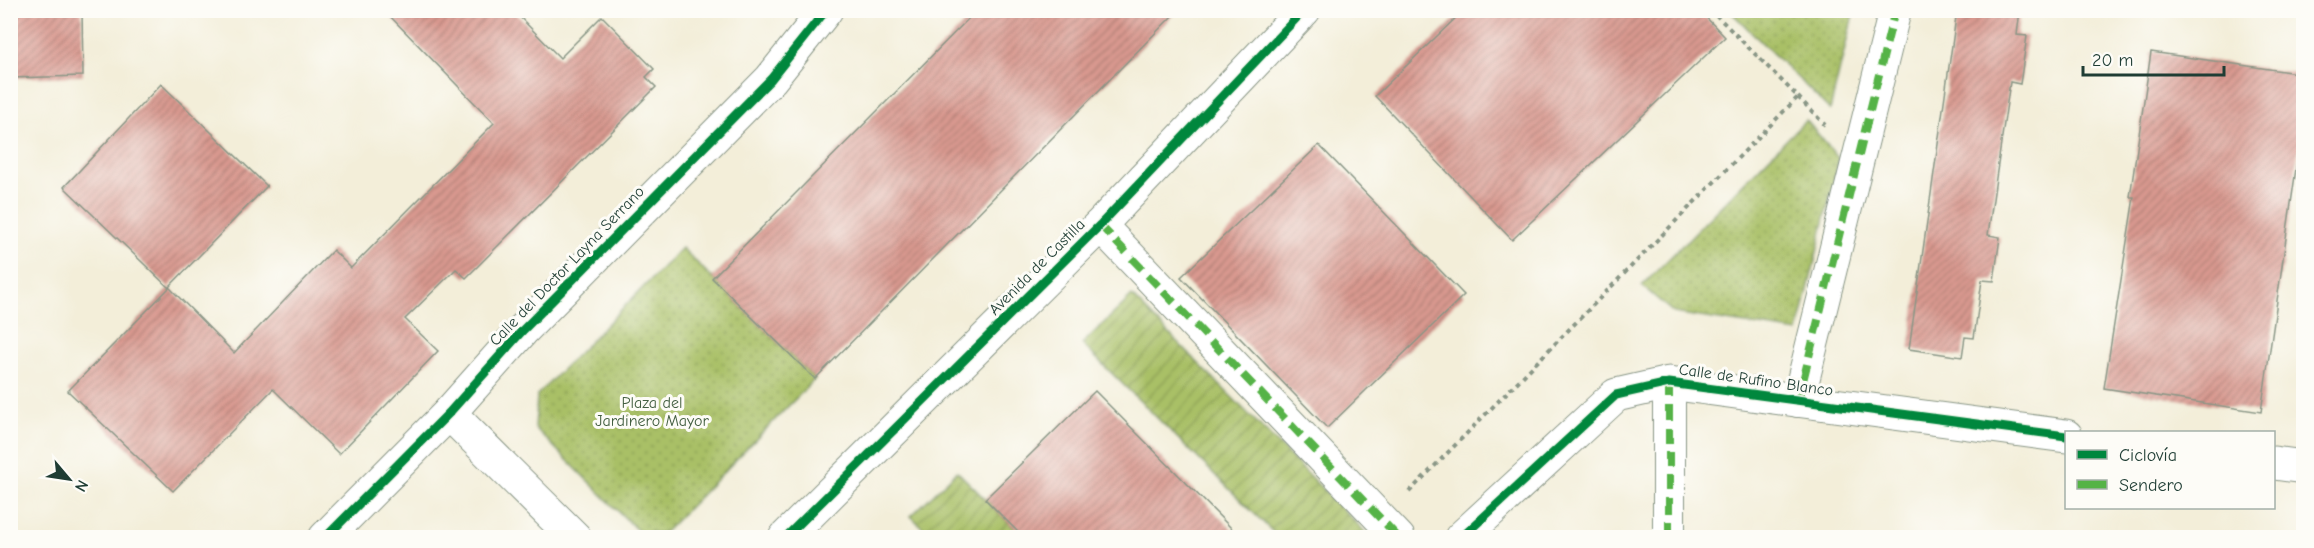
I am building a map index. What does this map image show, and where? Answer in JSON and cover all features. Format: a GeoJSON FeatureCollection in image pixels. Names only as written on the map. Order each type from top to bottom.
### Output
{"type":"FeatureCollection","features":[{"type":"Feature","properties":{"kind":"street","name":"Calle del Doctor Layna Serrano"},"geometry":{"type":"LineString","coordinates":[[325,537],[449,413],[522,331],[771,79],[826,10]]}},
{"type":"Feature","properties":{"kind":"street","name":"Avenida de Castilla"},"geometry":{"type":"LineString","coordinates":[[785,537],[1100,225],[1304,10]]}},
{"type":"Feature","properties":{"kind":"street"},"geometry":{"type":"LineString","coordinates":[[1798,401],[1895,10]]}},
{"type":"Feature","properties":{"kind":"street"},"geometry":{"type":"LineString","coordinates":[[1100,225],[1390,529]]}},
{"type":"Feature","properties":{"kind":"street"},"geometry":{"type":"LineString","coordinates":[[1668,383],[1669,537]]}},
{"type":"Feature","properties":{"kind":"street","name":"Calle de Rufino Blanco"},"geometry":{"type":"LineString","coordinates":[[1461,537],[1616,395],[1668,383],[2065,436]]}},
{"type":"Feature","properties":{"kind":"street"},"geometry":{"type":"LineString","coordinates":[[449,413],[575,537]]}},
{"type":"Feature","properties":{"kind":"street"},"geometry":{"type":"LineString","coordinates":[[2275,463],[2304,467]]}},
{"type":"Feature","properties":{"kind":"path"},"geometry":{"type":"LineString","coordinates":[[1390,529],[1798,98],[1711,10]]}},
{"type":"Feature","properties":{"kind":"green space"},"geometry":{"type":"Polygon","coordinates":[[[1730,11],[1854,11],[1830,110],[1730,11]]]}},
{"type":"Feature","properties":{"kind":"green space"},"geometry":{"type":"Polygon","coordinates":[[[1806,120],[1839,159],[1798,332],[1674,313],[1642,286],[1806,120]]]}},
{"type":"Feature","properties":{"kind":"green space","name":"Plaza del Jardinero Mayor"},"geometry":{"type":"Polygon","coordinates":[[[682,248],[815,379],[664,533],[640,533],[535,428],[537,395],[682,248]]]}},
{"type":"Feature","properties":{"kind":"green space"},"geometry":{"type":"Polygon","coordinates":[[[1132,296],[1365,532],[1360,537],[1278,537],[1082,344],[1132,296]]]}},
{"type":"Feature","properties":{"kind":"green space"},"geometry":{"type":"Polygon","coordinates":[[[957,471],[1023,537],[932,537],[911,516],[957,471]]]}},
{"type":"Feature","properties":{"kind":"building"},"geometry":{"type":"Polygon","coordinates":[[[82,10],[83,76],[10,78],[10,13],[82,10]]]}},
{"type":"Feature","properties":{"kind":"building"},"geometry":{"type":"Polygon","coordinates":[[[384,10],[513,10],[560,58],[602,16],[654,69],[646,77],[656,87],[466,278],[456,269],[405,319],[438,351],[339,454],[273,389],[173,491],[68,391],[169,288],[64,187],[161,84],[267,186],[169,287],[234,353],[333,250],[351,268],[494,123],[384,10]]]}},
{"type":"Feature","properties":{"kind":"building"},"geometry":{"type":"Polygon","coordinates":[[[977,10],[1178,10],[815,379],[712,278],[977,10]]]}},
{"type":"Feature","properties":{"kind":"building"},"geometry":{"type":"Polygon","coordinates":[[[1464,10],[1699,10],[1725,37],[1512,240],[1375,96],[1464,10]]]}},
{"type":"Feature","properties":{"kind":"building"},"geometry":{"type":"Polygon","coordinates":[[[1957,10],[2020,10],[2017,35],[2027,36],[2020,84],[2010,82],[1988,235],[2000,237],[1994,281],[1982,280],[1974,338],[1965,337],[1962,357],[1909,349],[1957,10]]]}},
{"type":"Feature","properties":{"kind":"building"},"geometry":{"type":"Polygon","coordinates":[[[2151,52],[2304,74],[2304,113],[2261,412],[2104,388],[2134,197],[2130,197],[2151,52]]]}},
{"type":"Feature","properties":{"kind":"building"},"geometry":{"type":"Polygon","coordinates":[[[1319,145],[1464,295],[1327,428],[1181,277],[1319,145]]]}},
{"type":"Feature","properties":{"kind":"building"},"geometry":{"type":"Polygon","coordinates":[[[1095,391],[1240,537],[1023,537],[985,499],[1095,391]]]}},
{"type":"Feature","properties":{"kind":"marked path"},"geometry":{"type":"LineString","coordinates":[[1798,401],[1895,10]]}},
{"type":"Feature","properties":{"kind":"marked path"},"geometry":{"type":"LineString","coordinates":[[1100,225],[1399,538]]}},
{"type":"Feature","properties":{"kind":"marked path"},"geometry":{"type":"LineString","coordinates":[[1669,383],[1669,538]]}},
{"type":"Feature","properties":{"kind":"cycle path"},"geometry":{"type":"LineString","coordinates":[[325,538],[449,413],[522,331],[771,79],[826,10]]}},
{"type":"Feature","properties":{"kind":"cycle path"},"geometry":{"type":"LineString","coordinates":[[785,538],[1100,225],[1304,10]]}},
{"type":"Feature","properties":{"kind":"cycle path"},"geometry":{"type":"LineString","coordinates":[[1461,538],[1616,395],[1669,383],[2065,436]]}}]}
